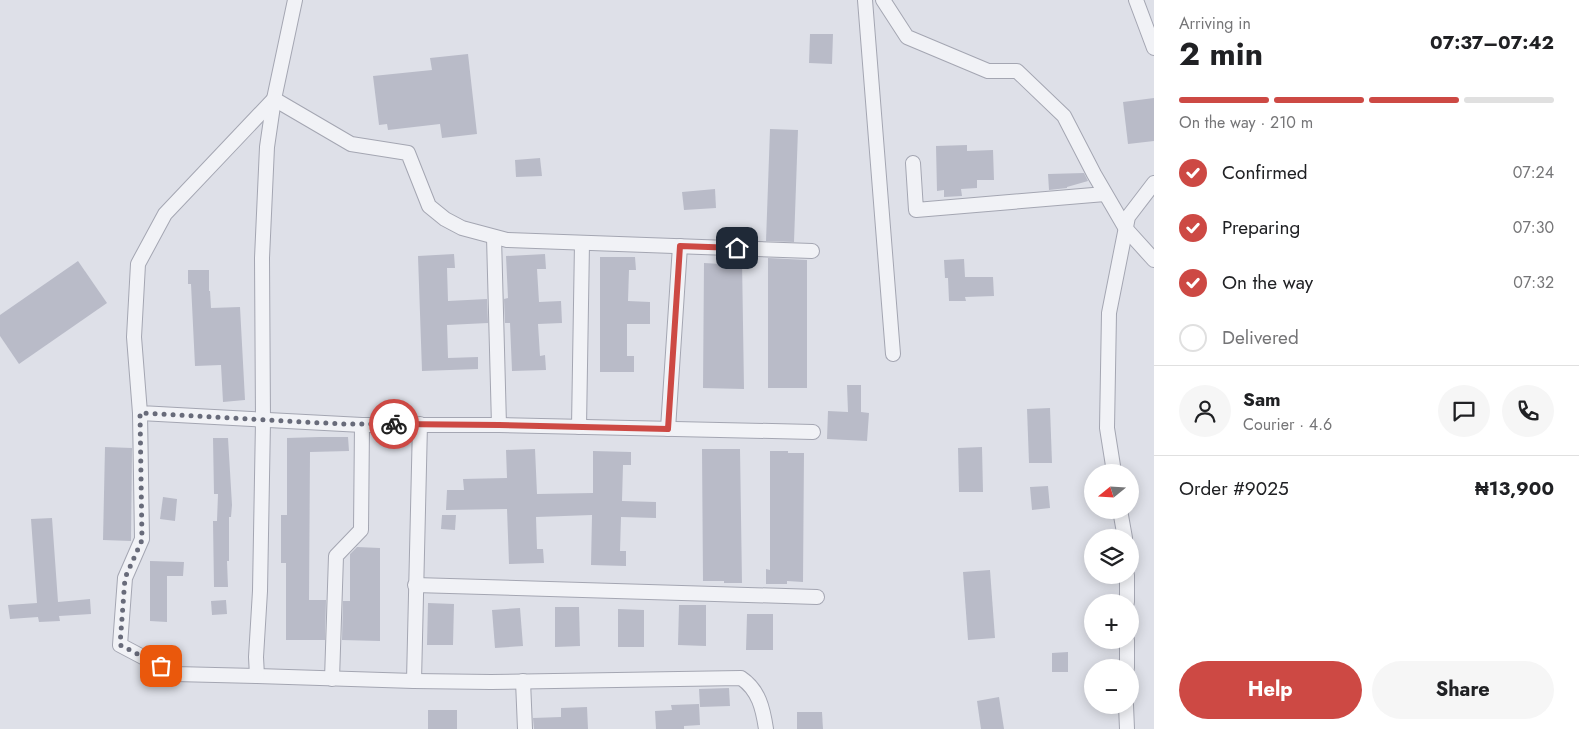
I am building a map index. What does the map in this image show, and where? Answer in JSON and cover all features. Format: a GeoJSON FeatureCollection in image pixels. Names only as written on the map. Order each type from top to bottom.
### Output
{"type":"FeatureCollection","features":[{"type":"Feature","properties":{"kind":"street"},"geometry":{"type":"LineString","coordinates":[[257,676],[263,421],[262,258],[267,148],[274,98],[295,0]]}},
{"type":"Feature","properties":{"kind":"street"},"geometry":{"type":"LineString","coordinates":[[865,0],[893,354]]}},
{"type":"Feature","properties":{"kind":"street"},"geometry":{"type":"LineString","coordinates":[[883,0],[907,37],[988,71],[1017,71],[1064,116],[1105,194],[1126,229],[1154,260]]}},
{"type":"Feature","properties":{"kind":"street"},"geometry":{"type":"LineString","coordinates":[[1136,0],[1154,48]]}},
{"type":"Feature","properties":{"kind":"street"},"geometry":{"type":"LineString","coordinates":[[274,98],[351,144],[408,153],[428,206],[445,219],[462,228],[507,240],[812,251]]}},
{"type":"Feature","properties":{"kind":"street"},"geometry":{"type":"LineString","coordinates":[[274,98],[165,214],[138,264],[134,337],[140,413],[142,540],[125,578],[120,645],[175,674],[414,681],[741,678],[750,684],[756,693],[763,712],[766,729]]}},
{"type":"Feature","properties":{"kind":"street"},"geometry":{"type":"LineString","coordinates":[[913,163],[916,210],[1105,194]]}},
{"type":"Feature","properties":{"kind":"street"},"geometry":{"type":"LineString","coordinates":[[1113,464],[1107,428],[1109,313],[1128,217],[1154,183]]}},
{"type":"Feature","properties":{"kind":"street"},"geometry":{"type":"LineString","coordinates":[[494,236],[499,425]]}},
{"type":"Feature","properties":{"kind":"street"},"geometry":{"type":"LineString","coordinates":[[579,427],[582,243]]}},
{"type":"Feature","properties":{"kind":"street"},"geometry":{"type":"LineString","coordinates":[[668,429],[680,246]]}},
{"type":"Feature","properties":{"kind":"street"},"geometry":{"type":"LineString","coordinates":[[140,413],[362,425],[499,425],[813,432]]}},
{"type":"Feature","properties":{"kind":"street"},"geometry":{"type":"LineString","coordinates":[[414,681],[420,424]]}},
{"type":"Feature","properties":{"kind":"street"},"geometry":{"type":"LineString","coordinates":[[332,679],[336,556],[361,530],[362,425]]}},
{"type":"Feature","properties":{"kind":"street"},"geometry":{"type":"LineString","coordinates":[[415,586],[817,597]]}},
{"type":"Feature","properties":{"kind":"street"},"geometry":{"type":"LineString","coordinates":[[523,681],[524,729]]}},
{"type":"Feature","properties":{"kind":"street"},"geometry":{"type":"LineString","coordinates":[[1126,714],[1127,729]]}},
{"type":"Feature","properties":{"kind":"building"},"geometry":{"type":"Polygon","coordinates":[[[810,34],[833,34],[832,64],[809,63],[810,34]]]}},
{"type":"Feature","properties":{"kind":"building"},"geometry":{"type":"Polygon","coordinates":[[[468,54],[477,134],[442,138],[440,124],[388,130],[387,124],[379,125],[373,76],[432,70],[430,58],[468,54]]]}},
{"type":"Feature","properties":{"kind":"building"},"geometry":{"type":"Polygon","coordinates":[[[1154,98],[1154,141],[1128,144],[1123,102],[1154,98]]]}},
{"type":"Feature","properties":{"kind":"building"},"geometry":{"type":"Polygon","coordinates":[[[770,129],[798,130],[794,242],[766,241],[770,129]]]}},
{"type":"Feature","properties":{"kind":"building"},"geometry":{"type":"Polygon","coordinates":[[[967,145],[967,151],[993,150],[994,180],[977,180],[977,188],[961,189],[962,196],[944,197],[944,190],[937,191],[936,146],[967,145]]]}},
{"type":"Feature","properties":{"kind":"building"},"geometry":{"type":"Polygon","coordinates":[[[540,158],[542,176],[516,177],[515,160],[540,158]]]}},
{"type":"Feature","properties":{"kind":"building"},"geometry":{"type":"Polygon","coordinates":[[[1084,173],[1088,181],[1067,188],[1049,190],[1048,174],[1084,173]]]}},
{"type":"Feature","properties":{"kind":"building"},"geometry":{"type":"Polygon","coordinates":[[[715,189],[716,208],[684,210],[682,192],[715,189]]]}},
{"type":"Feature","properties":{"kind":"building"},"geometry":{"type":"Polygon","coordinates":[[[454,254],[455,268],[447,268],[448,301],[487,299],[488,323],[447,325],[448,358],[478,357],[478,369],[422,371],[418,256],[454,254]]]}},
{"type":"Feature","properties":{"kind":"building"},"geometry":{"type":"Polygon","coordinates":[[[545,254],[546,269],[537,269],[539,302],[561,301],[562,323],[538,324],[540,356],[545,355],[546,370],[512,371],[510,323],[505,323],[504,299],[508,298],[506,256],[545,254]]]}},
{"type":"Feature","properties":{"kind":"building"},"geometry":{"type":"Polygon","coordinates":[[[600,257],[635,257],[636,270],[629,270],[628,301],[650,302],[650,324],[627,324],[627,356],[634,356],[634,372],[600,372],[600,257]]]}},
{"type":"Feature","properties":{"kind":"building"},"geometry":{"type":"Polygon","coordinates":[[[768,258],[807,260],[807,388],[768,388],[768,258]]]}},
{"type":"Feature","properties":{"kind":"building"},"geometry":{"type":"Polygon","coordinates":[[[964,259],[965,277],[993,277],[994,296],[965,297],[966,301],[949,301],[948,278],[945,278],[944,260],[964,259]]]}},
{"type":"Feature","properties":{"kind":"building"},"geometry":{"type":"Polygon","coordinates":[[[742,260],[744,389],[703,388],[704,263],[722,264],[722,261],[742,260]]]}},
{"type":"Feature","properties":{"kind":"building"},"geometry":{"type":"Polygon","coordinates":[[[78,261],[107,303],[19,364],[0,336],[0,315],[78,261]]]}},
{"type":"Feature","properties":{"kind":"building"},"geometry":{"type":"Polygon","coordinates":[[[188,270],[209,270],[211,308],[240,307],[245,400],[223,402],[221,365],[195,366],[191,284],[188,284],[188,270]]]}},
{"type":"Feature","properties":{"kind":"building"},"geometry":{"type":"Polygon","coordinates":[[[847,385],[861,385],[861,412],[869,413],[867,441],[827,439],[828,411],[848,412],[847,385]]]}},
{"type":"Feature","properties":{"kind":"building"},"geometry":{"type":"Polygon","coordinates":[[[1050,408],[1052,463],[1029,463],[1027,409],[1050,408]]]}},
{"type":"Feature","properties":{"kind":"building"},"geometry":{"type":"Polygon","coordinates":[[[348,437],[349,451],[310,452],[309,600],[326,600],[325,640],[286,640],[286,563],[281,563],[281,515],[287,515],[287,438],[348,437]]]}},
{"type":"Feature","properties":{"kind":"building"},"geometry":{"type":"Polygon","coordinates":[[[213,438],[228,438],[232,505],[231,517],[229,517],[228,587],[214,587],[213,521],[217,521],[218,494],[214,494],[213,438]]]}},
{"type":"Feature","properties":{"kind":"building"},"geometry":{"type":"Polygon","coordinates":[[[105,447],[132,448],[131,541],[103,540],[105,447]]]}},
{"type":"Feature","properties":{"kind":"building"},"geometry":{"type":"Polygon","coordinates":[[[982,447],[983,492],[959,492],[958,448],[982,447]]]}},
{"type":"Feature","properties":{"kind":"building"},"geometry":{"type":"Polygon","coordinates":[[[535,449],[537,494],[593,493],[593,451],[631,452],[631,465],[623,465],[622,501],[656,502],[656,518],[621,517],[620,551],[626,551],[626,566],[591,565],[592,515],[536,517],[537,549],[543,549],[544,563],[509,564],[507,509],[446,510],[447,490],[464,490],[463,479],[507,478],[506,450],[535,449]]]}},
{"type":"Feature","properties":{"kind":"building"},"geometry":{"type":"Polygon","coordinates":[[[702,449],[740,449],[742,583],[703,581],[702,449]]]}},
{"type":"Feature","properties":{"kind":"building"},"geometry":{"type":"Polygon","coordinates":[[[770,451],[804,453],[803,582],[787,581],[787,584],[766,584],[766,569],[770,570],[770,451]]]}},
{"type":"Feature","properties":{"kind":"building"},"geometry":{"type":"Polygon","coordinates":[[[1048,486],[1050,508],[1032,510],[1030,487],[1048,486]]]}},
{"type":"Feature","properties":{"kind":"building"},"geometry":{"type":"Polygon","coordinates":[[[163,497],[177,499],[175,521],[160,519],[163,497]]]}},
{"type":"Feature","properties":{"kind":"building"},"geometry":{"type":"Polygon","coordinates":[[[442,515],[456,515],[455,530],[441,529],[442,515]]]}},
{"type":"Feature","properties":{"kind":"building"},"geometry":{"type":"Polygon","coordinates":[[[52,518],[58,602],[90,599],[91,614],[59,616],[60,621],[39,622],[38,617],[10,619],[8,605],[37,603],[31,519],[52,518]]]}},
{"type":"Feature","properties":{"kind":"building"},"geometry":{"type":"Polygon","coordinates":[[[357,547],[380,548],[380,641],[342,640],[343,601],[350,601],[350,554],[357,547]]]}},
{"type":"Feature","properties":{"kind":"building"},"geometry":{"type":"Polygon","coordinates":[[[150,561],[184,562],[183,576],[167,576],[167,622],[150,621],[150,561]]]}},
{"type":"Feature","properties":{"kind":"building"},"geometry":{"type":"Polygon","coordinates":[[[990,570],[995,638],[968,640],[963,572],[990,570]]]}},
{"type":"Feature","properties":{"kind":"building"},"geometry":{"type":"Polygon","coordinates":[[[226,600],[227,614],[212,615],[211,601],[226,600]]]}},
{"type":"Feature","properties":{"kind":"building"},"geometry":{"type":"Polygon","coordinates":[[[428,603],[454,604],[453,645],[427,645],[428,603]]]}},
{"type":"Feature","properties":{"kind":"building"},"geometry":{"type":"Polygon","coordinates":[[[679,605],[706,605],[706,646],[678,645],[679,605]]]}},
{"type":"Feature","properties":{"kind":"building"},"geometry":{"type":"Polygon","coordinates":[[[555,607],[579,607],[580,646],[555,647],[555,607]]]}},
{"type":"Feature","properties":{"kind":"building"},"geometry":{"type":"Polygon","coordinates":[[[520,608],[523,646],[495,648],[492,610],[520,608]]]}},
{"type":"Feature","properties":{"kind":"building"},"geometry":{"type":"Polygon","coordinates":[[[618,609],[644,610],[644,647],[618,647],[618,609]]]}},
{"type":"Feature","properties":{"kind":"building"},"geometry":{"type":"Polygon","coordinates":[[[747,614],[773,614],[773,650],[746,650],[747,614]]]}},
{"type":"Feature","properties":{"kind":"building"},"geometry":{"type":"Polygon","coordinates":[[[1068,652],[1068,672],[1052,672],[1052,653],[1068,652]]]}},
{"type":"Feature","properties":{"kind":"building"},"geometry":{"type":"Polygon","coordinates":[[[729,688],[730,706],[700,707],[699,689],[729,688]]]}},
{"type":"Feature","properties":{"kind":"building"},"geometry":{"type":"Polygon","coordinates":[[[999,697],[1004,729],[981,729],[977,701],[999,697]]]}},
{"type":"Feature","properties":{"kind":"building"},"geometry":{"type":"Polygon","coordinates":[[[699,704],[700,725],[684,726],[684,729],[656,729],[655,711],[672,710],[671,705],[699,704]]]}},
{"type":"Feature","properties":{"kind":"building"},"geometry":{"type":"Polygon","coordinates":[[[587,707],[588,729],[534,729],[533,718],[561,717],[561,708],[587,707]]]}},
{"type":"Feature","properties":{"kind":"building"},"geometry":{"type":"Polygon","coordinates":[[[428,710],[457,710],[457,729],[428,729],[428,710]]]}},
{"type":"Feature","properties":{"kind":"building"},"geometry":{"type":"Polygon","coordinates":[[[797,712],[822,712],[823,729],[797,729],[797,712]]]}},
{"type":"Feature","properties":{"kind":"way so far"},"geometry":{"type":"LineString","coordinates":[[161,666],[120,645],[125,578],[142,540],[140,413],[263,421],[362,425],[394,424]]}},
{"type":"Feature","properties":{"kind":"route"},"geometry":{"type":"LineString","coordinates":[[394,424],[668,429],[680,246],[737,248]]}}]}
